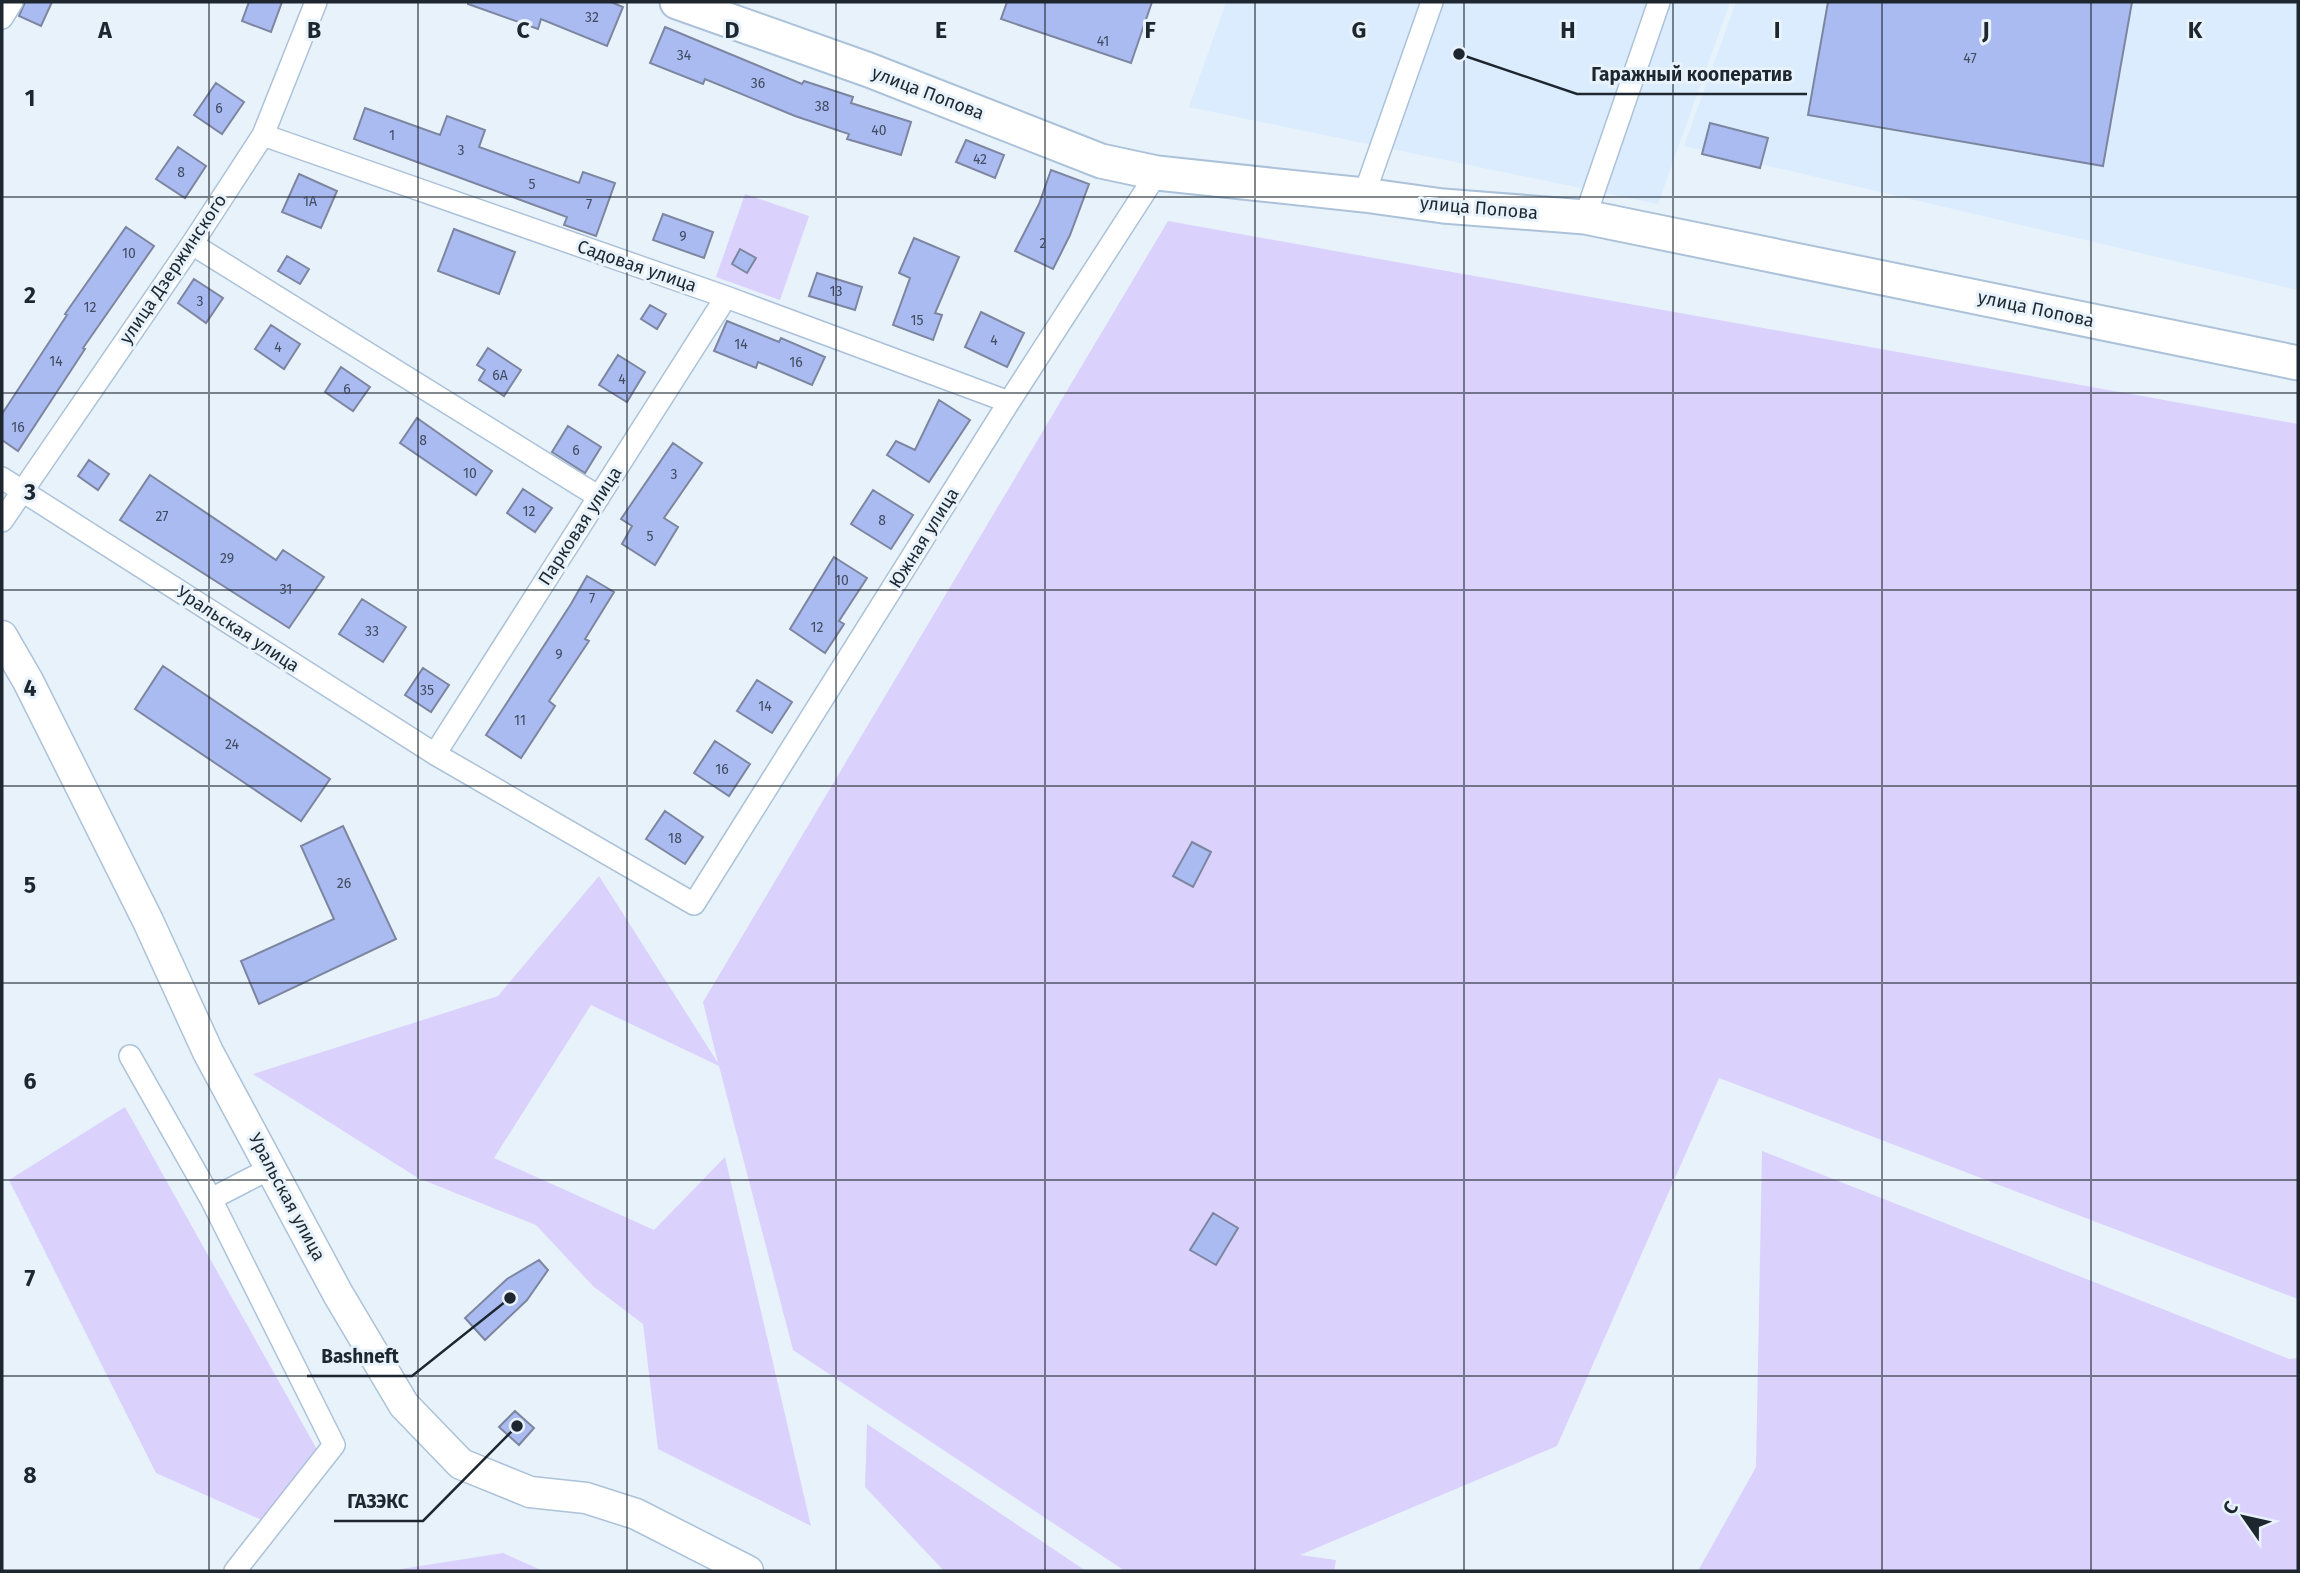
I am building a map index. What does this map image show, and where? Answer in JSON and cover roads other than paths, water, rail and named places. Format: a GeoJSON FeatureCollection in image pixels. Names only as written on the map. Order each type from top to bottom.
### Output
{"type":"FeatureCollection","features":[{"type":"Feature","properties":{"kind":"main road","name":"улица Попова"},"geometry":{"type":"LineString","coordinates":[[677,2],[869,70],[1101,161],[1157,173],[1443,206],[1584,216],[2298,363]]}},
{"type":"Feature","properties":{"kind":"street"},"geometry":{"type":"LineString","coordinates":[[2,18],[12,2]]}},
{"type":"Feature","properties":{"kind":"street","name":"улица Дзержинского"},"geometry":{"type":"LineString","coordinates":[[2,521],[263,135],[316,2]]}},
{"type":"Feature","properties":{"kind":"street"},"geometry":{"type":"LineString","coordinates":[[1364,195],[1432,2]]}},
{"type":"Feature","properties":{"kind":"street"},"geometry":{"type":"LineString","coordinates":[[1584,216],[1659,2]]}},
{"type":"Feature","properties":{"kind":"street","name":"Садовая улица"},"geometry":{"type":"LineString","coordinates":[[263,135],[726,298],[1009,402]]}},
{"type":"Feature","properties":{"kind":"street","name":"Южная улица"},"geometry":{"type":"LineString","coordinates":[[694,904],[1009,402],[1157,173]]}},
{"type":"Feature","properties":{"kind":"street"},"geometry":{"type":"LineString","coordinates":[[192,243],[599,497]]}},
{"type":"Feature","properties":{"kind":"street","name":"Парковая улица"},"geometry":{"type":"LineString","coordinates":[[435,754],[726,298]]}},
{"type":"Feature","properties":{"kind":"street","name":"Уральская улица"},"geometry":{"type":"LineString","coordinates":[[2,478],[435,754],[694,904]]}},
{"type":"Feature","properties":{"kind":"street","name":"Уральская улица"},"geometry":{"type":"LineString","coordinates":[[2,636],[28,681],[148,921],[208,1052],[338,1294],[404,1405],[461,1464],[530,1492],[586,1499],[636,1514],[748,1571]]}},
{"type":"Feature","properties":{"kind":"street"},"geometry":{"type":"LineString","coordinates":[[130,1056],[211,1199],[334,1445],[235,1571]]}},
{"type":"Feature","properties":{"kind":"street"},"geometry":{"type":"LineString","coordinates":[[211,1199],[271,1168]]}},
{"type":"Feature","properties":{"kind":"place","name":"Гаражный кооператив"},"geometry":{"type":"Point","coordinates":[1459,54]}},
{"type":"Feature","properties":{"kind":"place","name":"Bashneft"},"geometry":{"type":"Point","coordinates":[510,1298]}},
{"type":"Feature","properties":{"kind":"place","name":"ГАЗЭКС"},"geometry":{"type":"Point","coordinates":[517,1426]}}]}
